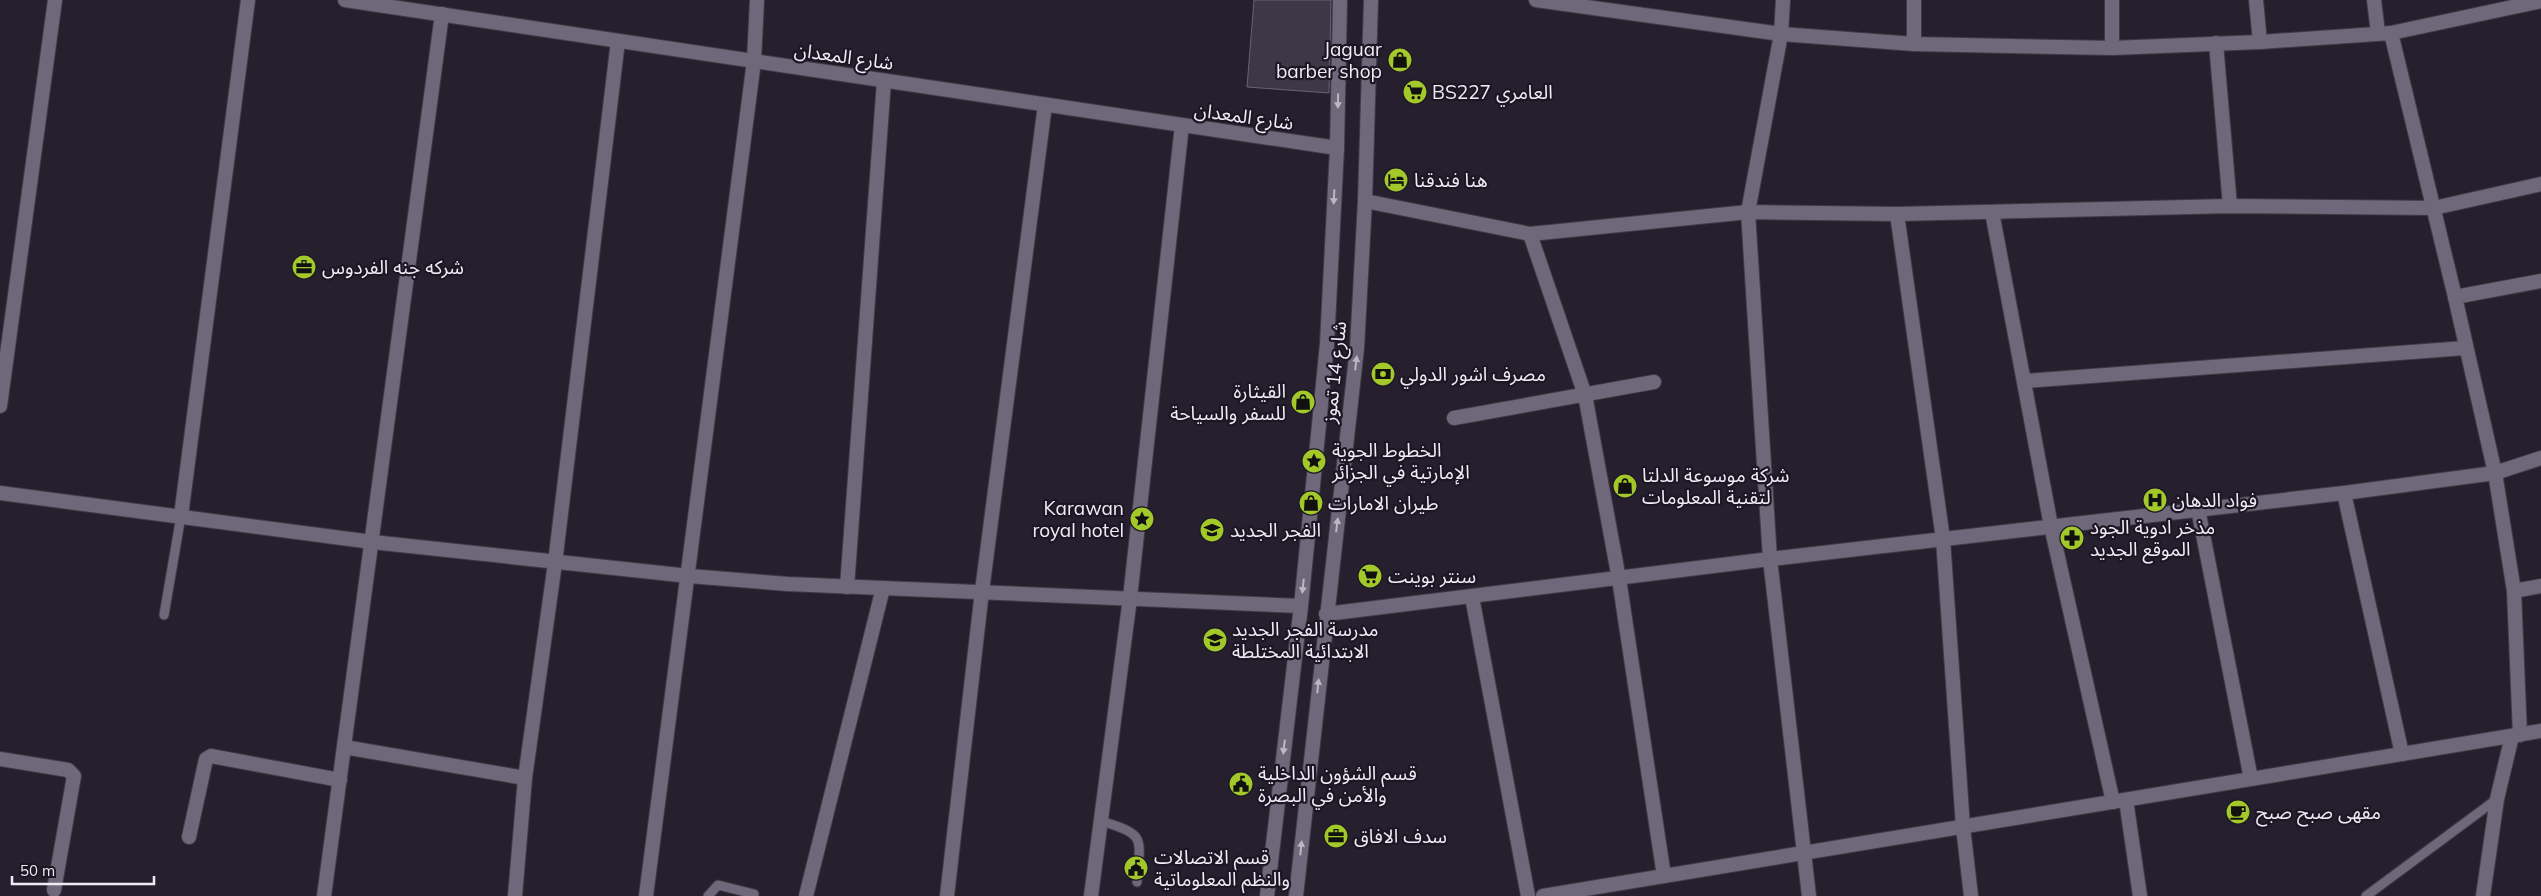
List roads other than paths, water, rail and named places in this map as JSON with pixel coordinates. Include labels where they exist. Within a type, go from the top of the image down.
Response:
[{"type":"street","points":[[0,406],[55,0]]},
{"type":"street","points":[[181,516],[248,0]]},
{"type":"street","name":"شارع المعدان","points":[[346,0],[1337,148]]},
{"type":"street","points":[[646,896],[689,576],[754,61],[757,0]]},
{"type":"street","name":"شارع 14 تموز","points":[[1267,896],[1327,344],[1337,148],[1340,0]]},
{"type":"street","name":"شارع 14 تموز","points":[[1296,896],[1357,348],[1365,201],[1371,0]]},
{"type":"street","points":[[1536,0],[1781,34],[1914,44],[2112,48],[2260,42],[2384,33],[2541,1]]},
{"type":"street","points":[[1783,0],[1781,34],[1748,212],[1770,559],[1809,896]]},
{"type":"street","points":[[1914,0],[1914,44]]},
{"type":"street","points":[[2112,0],[2112,48]]},
{"type":"street","points":[[2256,0],[2260,42]]},
{"type":"street","points":[[2374,0],[2434,208],[2495,473],[2514,590],[2516,735],[2497,799],[2483,896]]},
{"type":"street","points":[[324,896],[442,14]]},
{"type":"street","points":[[515,896],[525,778],[555,563],[618,41]]},
{"type":"street","points":[[2216,43],[2230,206]]},
{"type":"street","points":[[847,587],[884,81]]},
{"type":"street","points":[[947,896],[982,591],[1045,105]]},
{"type":"street","points":[[1091,896],[1130,598],[1182,125]]},
{"type":"street","points":[[1365,201],[1530,234],[1748,212],[1897,214],[2230,206],[2434,208],[2541,184]]},
{"type":"street","points":[[1992,212],[2051,526],[2120,801],[2140,896]]},
{"type":"street","points":[[1897,214],[1943,538],[1962,827],[1971,896]]},
{"type":"street","points":[[1530,234],[1585,395],[1619,579],[1664,876]]},
{"type":"street","points":[[2455,297],[2541,281]]},
{"type":"street","points":[[2025,381],[2466,348]]},
{"type":"street","points":[[1454,418],[1654,382]]},
{"type":"street","points":[[1326,614],[1943,538],[2495,473],[2541,458]]},
{"type":"street","points":[[2344,492],[2402,754]]},
{"type":"street","points":[[0,493],[372,542],[689,576],[847,587],[982,591],[1300,606]]},
{"type":"street","points":[[2198,509],[2250,779]]},
{"type":"street","points":[[2514,590],[2541,586]]},
{"type":"street","points":[[806,896],[883,588]]},
{"type":"street","points":[[1472,597],[1528,896]]},
{"type":"street","points":[[1543,896],[2541,731]]},
{"type":"street","points":[[344,747],[525,778]]},
{"type":"street","points":[[189,838],[206,759],[211,756],[340,780]]},
{"type":"street","points":[[0,760],[68,770],[74,776],[54,890]]},
{"type":"lane","points":[[164,615],[181,516]]},
{"type":"lane","points":[[2366,896],[2497,799]]},
{"type":"lane","points":[[1101,821],[1129,830],[1136,835],[1140,847],[1137,882]]},
{"type":"lane","points":[[708,896],[718,885],[754,894]]},
{"type":"place","name":"Jaguar barber shop","points":[[1400,60]]},
{"type":"place","name":"BS227 العامري","points":[[1415,92]]},
{"type":"place","name":"هنا فندقنا","points":[[1396,180]]},
{"type":"place","name":"شركه جنه الفردوس","points":[[304,267]]},
{"type":"place","name":"مصرف اشور الدولي","points":[[1383,374]]},
{"type":"place","name":"القيثارة للسفر والسياحة","points":[[1303,402]]},
{"type":"place","name":"الخطوط الجوية الإمارتية في الجزائر","points":[[1314,461]]},
{"type":"place","name":"شركة موسوعة الدلتا لتقنية المعلومات","points":[[1625,486]]},
{"type":"place","name":"فواد الدهان","points":[[2155,500]]},
{"type":"place","name":"طيران الامارات","points":[[1311,503]]},
{"type":"place","name":"Karawan royal hotel","points":[[1142,519]]},
{"type":"place","name":"الفجر الجديد","points":[[1212,530]]},
{"type":"place","name":"مذخر ادوية الجود الموقع الجديد","points":[[2072,538]]},
{"type":"place","name":"سنتر بوينت","points":[[1370,576]]},
{"type":"place","name":"مدرسة الفجر الجديد الابتدائية المختلطة","points":[[1215,640]]},
{"type":"place","name":"قسم الشؤون الداخلية والأمن في البصرة","points":[[1241,784]]},
{"type":"place","name":"مقهى صبح صبح","points":[[2238,812]]},
{"type":"place","name":"سدف الافاق","points":[[1336,836]]},
{"type":"place","name":"قسم الاتصالات والنظم المعلوماتية","points":[[1136,868]]}]
